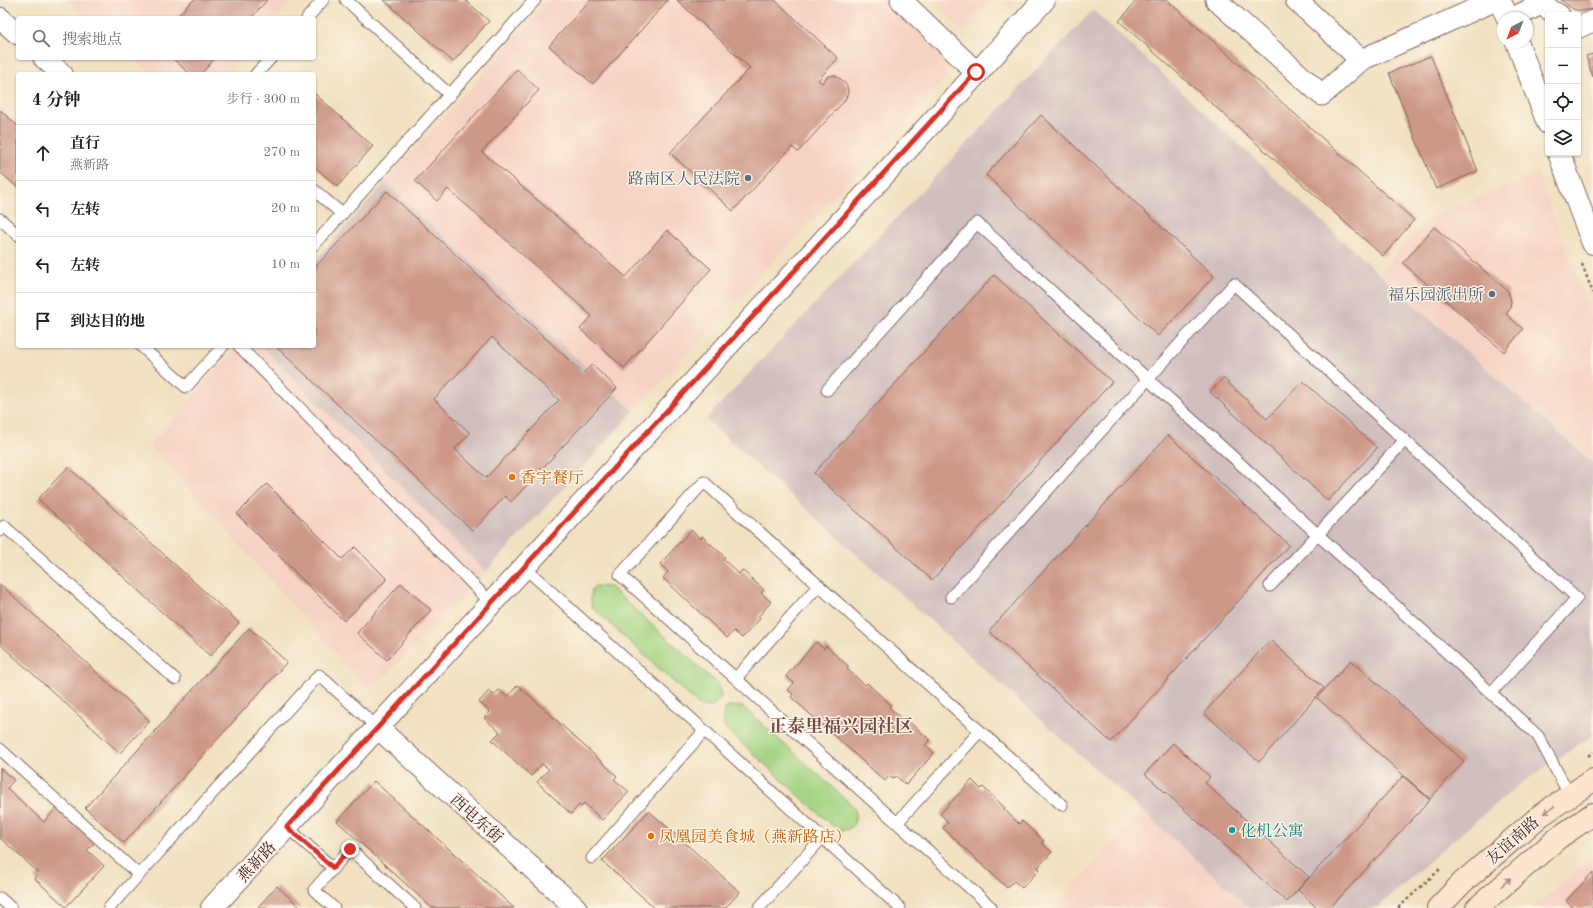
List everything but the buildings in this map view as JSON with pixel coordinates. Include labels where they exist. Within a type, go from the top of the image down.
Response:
[{"type":"main road","name":"友谊南路","points":[[1438,908],[1463,882],[1541,815],[1593,780]]},
{"type":"main road","name":"友谊南路","points":[[1477,908],[1558,838],[1593,814]]},
{"type":"street","points":[[902,0],[976,72]]},
{"type":"street","name":"燕新路","points":[[212,908],[976,72],[1044,0]]},
{"type":"street","points":[[1216,0],[1322,95],[1361,60],[1496,0]]},
{"type":"street","points":[[1296,0],[1361,60]]},
{"type":"street","points":[[1499,0],[1505,12]]},
{"type":"street","points":[[1524,12],[1540,2],[1555,12]]},
{"type":"street","points":[[0,18],[16,32]]},
{"type":"street","points":[[1581,27],[1593,21]]},
{"type":"street","points":[[1519,48],[1547,120]]},
{"type":"street","points":[[46,60],[60,72]]},
{"type":"street","points":[[1560,156],[1593,243]]},
{"type":"street","name":"西电东街","points":[[378,728],[576,908]]},
{"type":"lane","points":[[309,16],[323,0]]},
{"type":"lane","points":[[346,0],[450,95]]},
{"type":"lane","points":[[316,243],[535,0]]},
{"type":"lane","points":[[258,72],[269,60]]},
{"type":"lane","points":[[316,192],[342,214]]},
{"type":"lane","points":[[0,219],[16,233]]},
{"type":"lane","points":[[827,390],[977,223],[1538,736],[1570,796]]},
{"type":"lane","points":[[951,597],[1234,284],[1577,598],[1491,693]]},
{"type":"lane","points":[[143,348],[186,386],[221,348]]},
{"type":"lane","points":[[241,348],[491,603]]},
{"type":"lane","points":[[1270,586],[1405,440]]},
{"type":"lane","points":[[990,908],[991,907],[620,575],[704,482],[1062,805]]},
{"type":"lane","points":[[0,531],[4,526],[175,679]]},
{"type":"lane","points":[[524,567],[900,908]]},
{"type":"lane","points":[[736,678],[819,585]]},
{"type":"lane","points":[[109,908],[319,675],[378,728]]},
{"type":"lane","points":[[592,858],[704,731]]},
{"type":"lane","points":[[897,823],[980,731]]},
{"type":"lane","points":[[0,749],[139,875]]},
{"type":"lane","points":[[287,827],[333,868]]},
{"type":"lane","points":[[759,908],[822,838]]},
{"type":"lane","points":[[334,908],[314,890],[350,849],[415,908]]},
{"type":"lane","points":[[0,898],[11,908]]},
{"type":"shaded area","points":[[68,0],[293,0],[279,16],[86,16]]},
{"type":"shaded area","points":[[549,0],[886,0],[943,56],[947,76],[634,411],[385,183]]},
{"type":"shaded area","points":[[931,0],[992,0],[962,31]]},
{"type":"shaded area","points":[[1093,10],[1378,273],[1593,463],[1593,735],[1520,784],[1445,847],[1377,908],[1250,908],[706,419]]},
{"type":"shaded area","points":[[135,60],[240,60],[229,72],[149,72]]},
{"type":"shaded area","name":"福乐园派出所","points":[[1538,174],[1593,321],[1593,463],[1378,273],[1431,216]]},
{"type":"shaded area","points":[[385,183],[634,411],[486,572],[263,348],[316,348],[316,260]]},
{"type":"shaded area","points":[[236,348],[263,348],[486,572],[370,692],[150,445]]},
{"type":"shaded area","points":[[1141,811],[1250,908],[1054,908]]},
{"type":"shaded area","points":[[1593,858],[1593,908],[1532,908]]},
{"type":"green space","points":[[595,586],[610,587],[719,685],[721,698],[712,707],[700,706],[592,607],[591,593]]},
{"type":"green space","points":[[728,706],[743,707],[853,806],[856,816],[851,827],[844,830],[834,827],[724,727],[723,718]]},
{"type":"place","name":"路南区人民法院","points":[[748,178]]},
{"type":"place","name":"福乐园派出所","points":[[1492,294]]},
{"type":"place","name":"香宇餐厅","points":[[512,477]]},
{"type":"place","name":"化机公寓","points":[[1232,830]]},
{"type":"place","name":"凤凰园美食城（燕新路店）","points":[[651,836]]},
{"type":"district","name":"正泰里福兴园社区","points":[[841,726]]},
{"type":"route","points":[[350,849],[333,868],[287,827],[976,72]]}]
